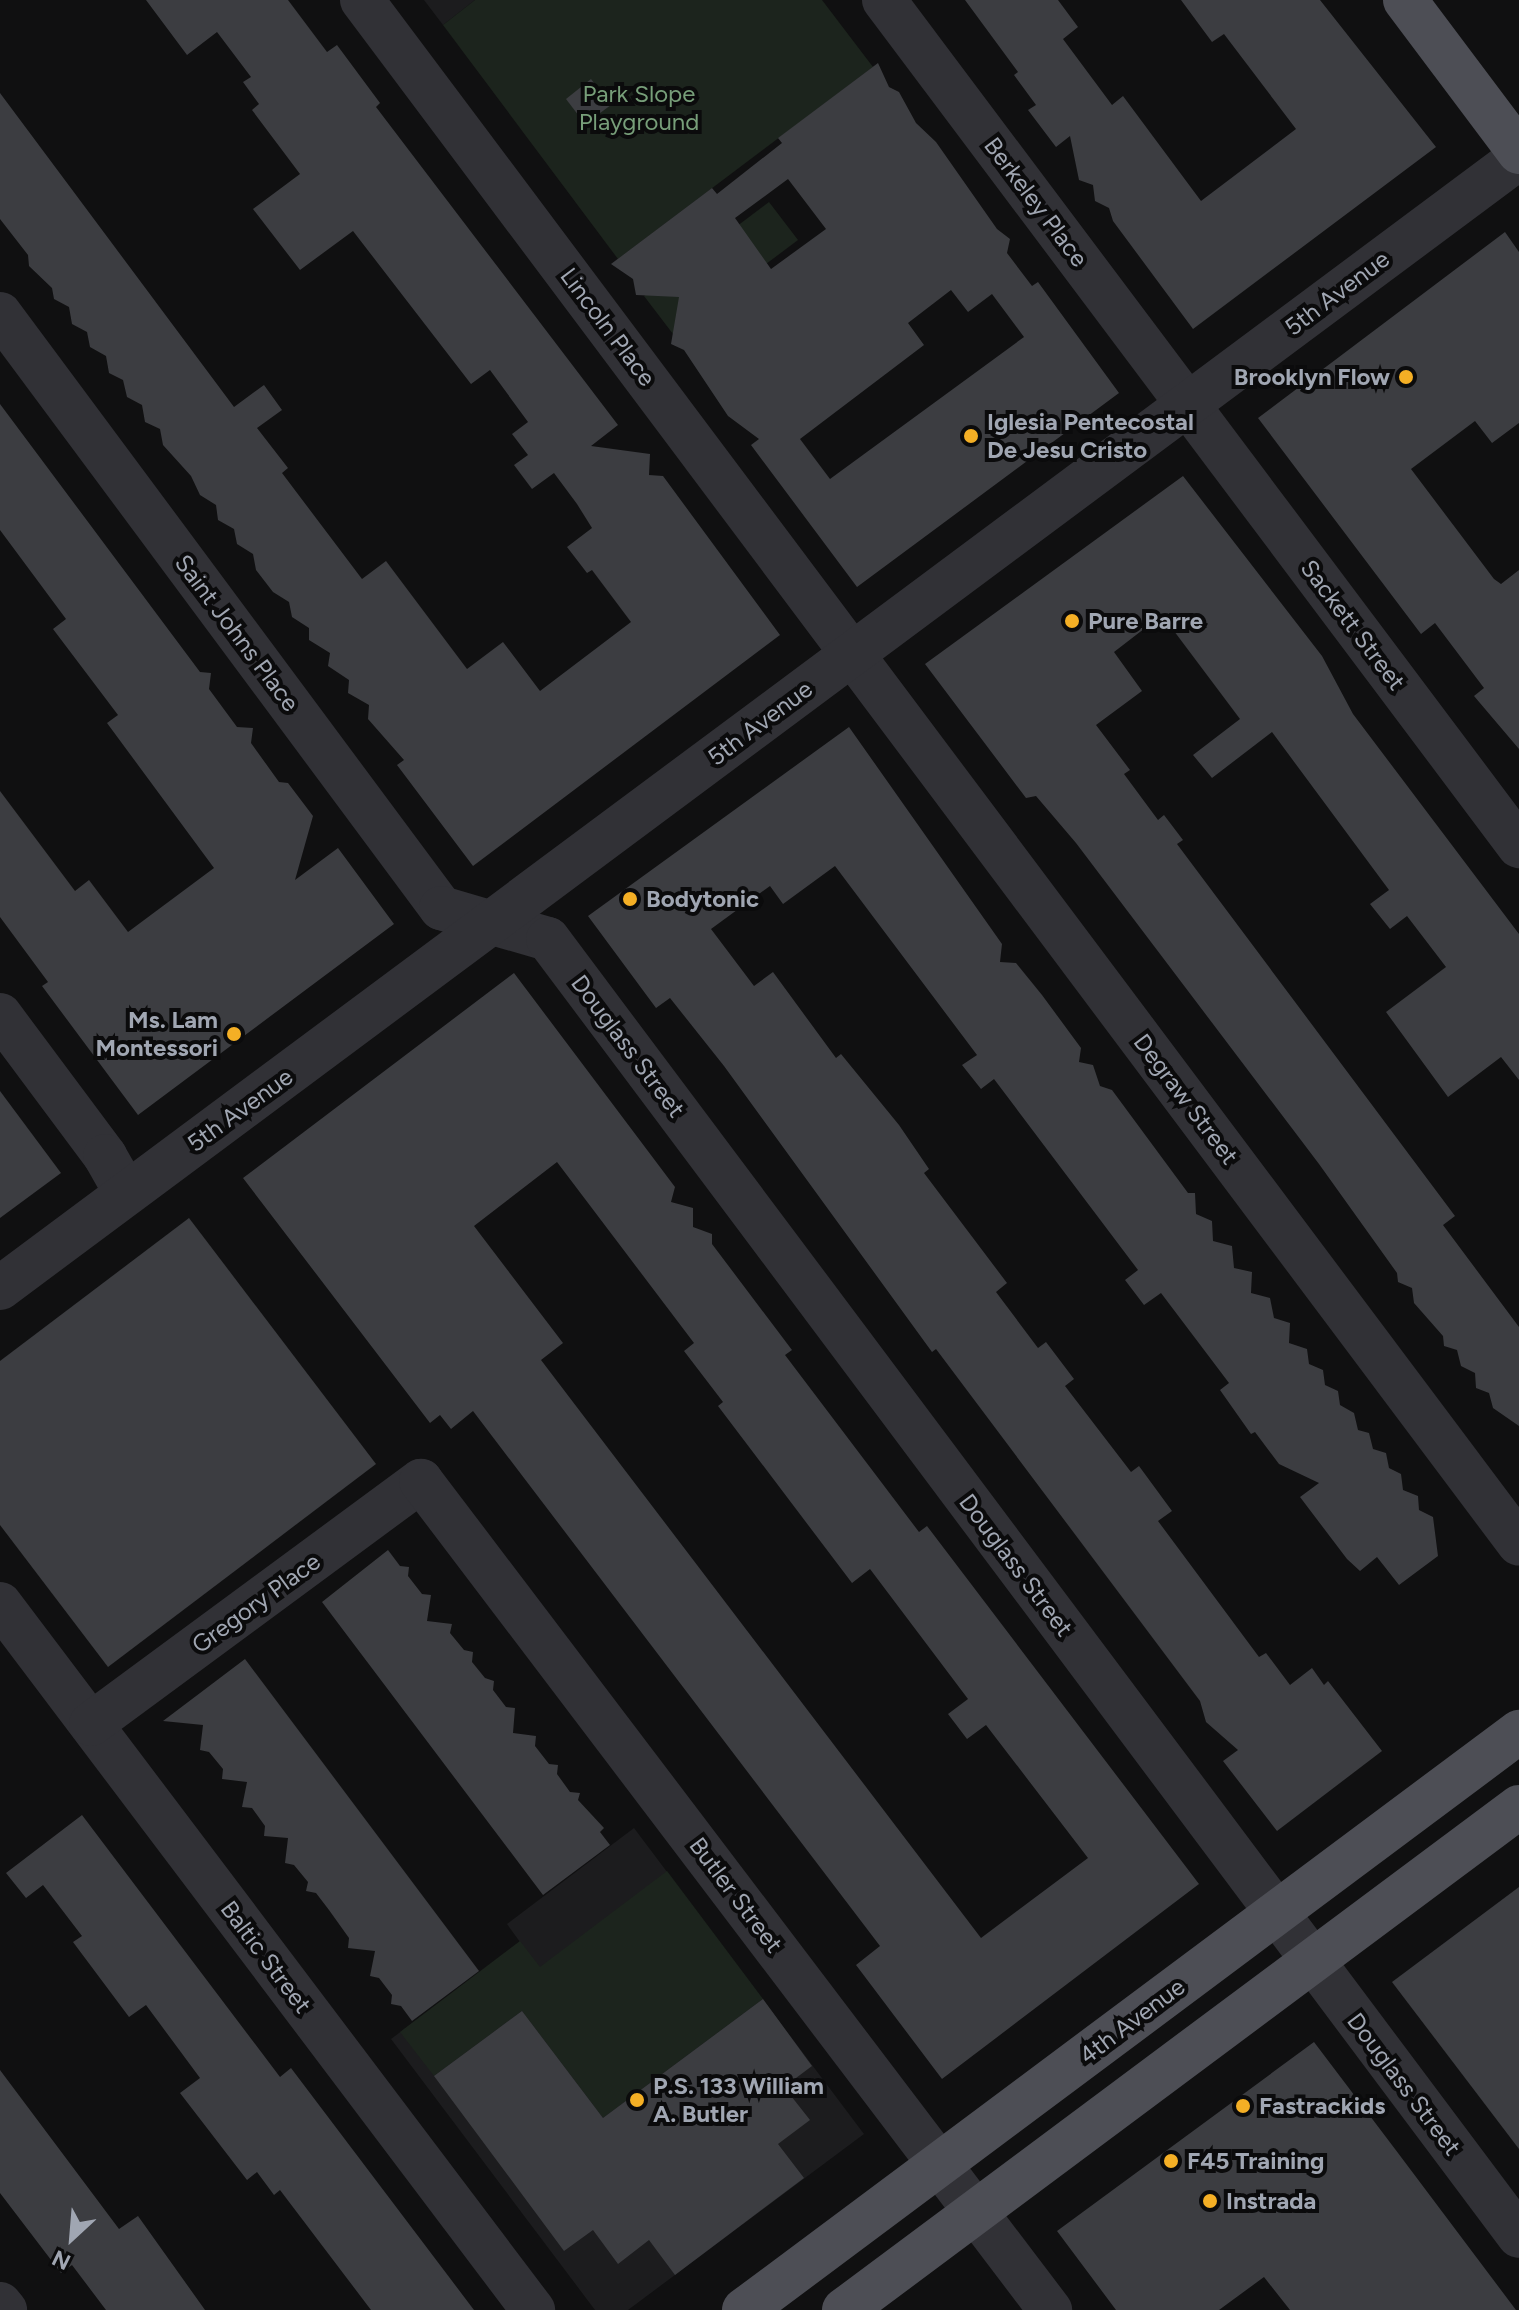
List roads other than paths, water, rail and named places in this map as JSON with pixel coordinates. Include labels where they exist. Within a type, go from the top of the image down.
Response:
[{"type":"main road","points":[[1405,0],[1519,155]]},
{"type":"main road","name":"4th Avenue","points":[[744,2310],[1519,1732]]},
{"type":"main road","points":[[844,2310],[1519,1807]]},
{"type":"street","name":"Lincoln Place","points":[[362,0],[853,654]]},
{"type":"street","name":"Berkeley Place","points":[[884,0],[1187,405]]},
{"type":"street","name":"5th Avenue","points":[[0,1288],[1519,155]]},
{"type":"street","name":"Saint Johns Place","points":[[0,314],[441,908],[493,922]]},
{"type":"street","name":"Sackett Street","points":[[1187,405],[1519,846]]},
{"type":"street","name":"Degraw Street","points":[[853,654],[1519,1544]]},
{"type":"street","name":"Douglass Street","points":[[493,922],[548,939],[1519,2236]]},
{"type":"street","points":[[0,1015],[105,1156],[126,1193]]},
{"type":"street","name":"Gregory Place","points":[[91,1724],[421,1481]]},
{"type":"street","name":"Butler Street","points":[[421,1481],[1050,2310]]},
{"type":"street","name":"Baltic Street","points":[[0,1604],[533,2310]]},
{"type":"street","points":[[0,2304],[5,2310]]},
{"type":"place","name":"Brooklyn Flow","points":[[1406,377]]},
{"type":"place","name":"Iglesia Pentecostal De Jesu Cristo","points":[[971,436]]},
{"type":"place","name":"Pure Barre","points":[[1072,621]]},
{"type":"place","name":"Bodytonic","points":[[630,899]]},
{"type":"place","name":"Ms. Lam Montessori","points":[[234,1034]]},
{"type":"place","name":"P.S. 133 William A. Butler","points":[[637,2100]]},
{"type":"place","name":"Fastrackids","points":[[1243,2106]]},
{"type":"place","name":"F45 Training","points":[[1171,2161]]},
{"type":"place","name":"Instrada","points":[[1210,2201]]},
{"type":"park label","name":"Park Slope Playground","points":[[639,108]]}]
